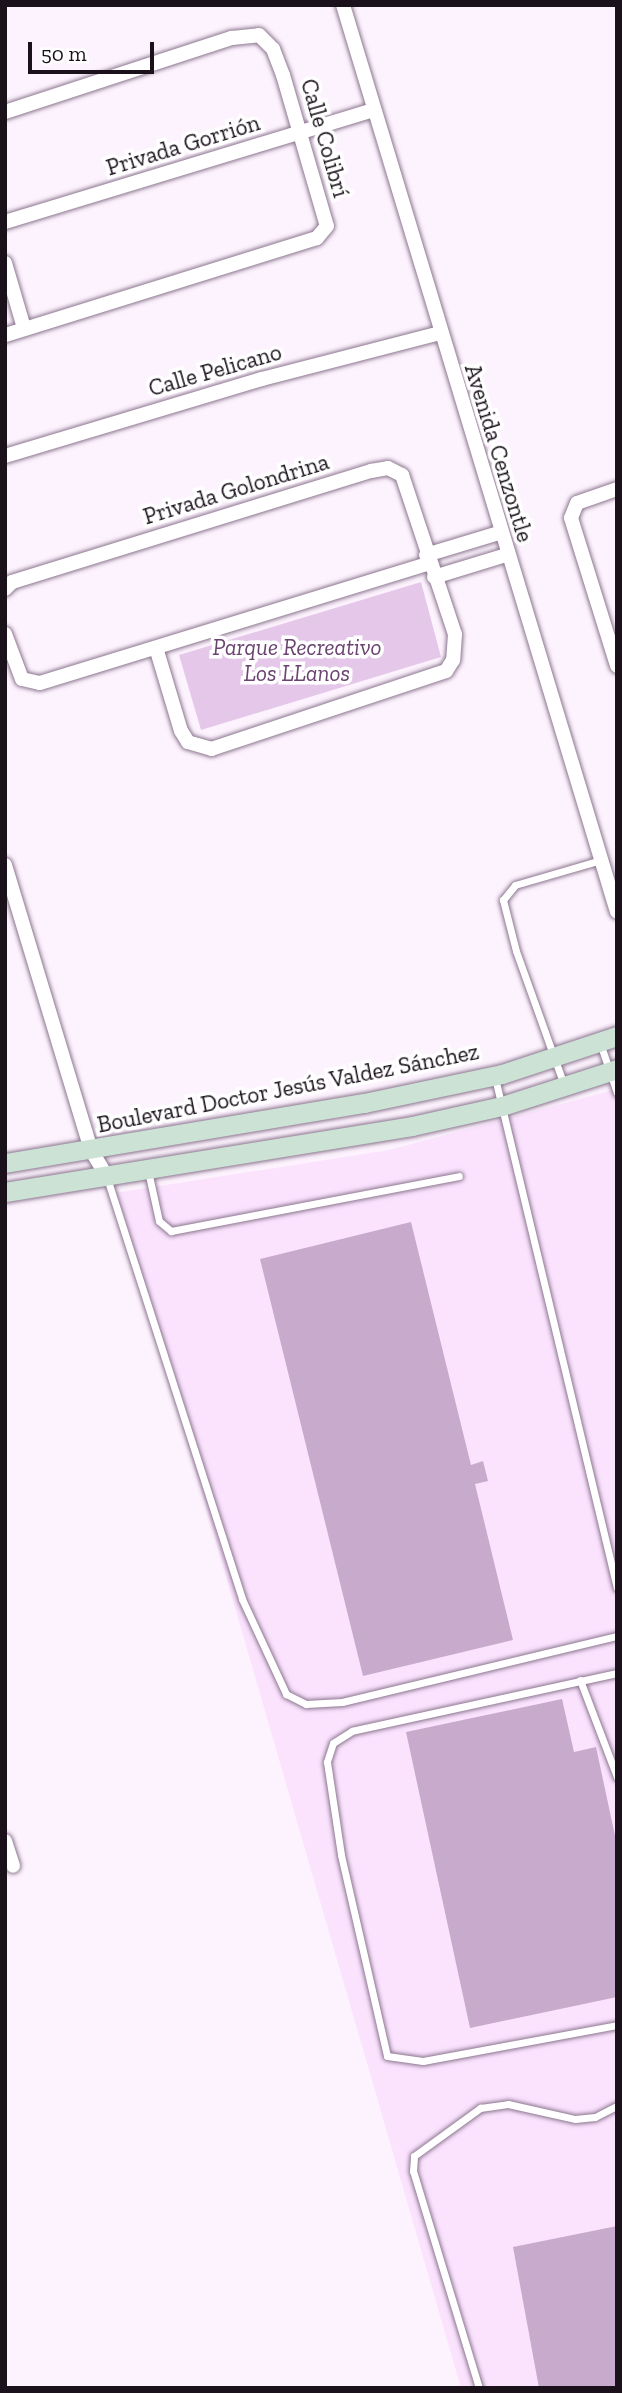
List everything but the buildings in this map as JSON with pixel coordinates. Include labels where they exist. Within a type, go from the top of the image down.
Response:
[{"type":"main road","name":"Boulevard Doctor Jesús Valdez Sánchez","points":[[5,1163],[284,1119],[494,1075],[608,1039]]},
{"type":"main road","points":[[5,1192],[338,1140],[502,1106],[613,1070]]},
{"type":"street","name":"Avenida Cenzontle","points":[[343,5],[499,533],[617,912]]},
{"type":"street","name":"Calle Colibrí","points":[[5,112],[253,34],[264,37],[273,49],[326,221],[322,236],[5,335]]},
{"type":"street","name":"Privada Gorrión","points":[[5,222],[374,110]]},
{"type":"street","points":[[5,263],[24,328]]},
{"type":"street","name":"Calle Pelicano","points":[[5,456],[262,379],[440,333]]},
{"type":"street","name":"Privada Golondrina","points":[[5,589],[12,582],[382,468],[402,475],[455,634],[453,660],[446,670],[225,747],[188,742],[157,651]]},
{"type":"street","points":[[617,489],[575,507],[571,523],[617,666]]},
{"type":"street","points":[[5,634],[20,675],[36,684],[157,651],[430,565],[499,533]]},
{"type":"street","points":[[430,565],[506,555]]},
{"type":"street","points":[[5,865],[91,1150],[107,1177]]},
{"type":"street","points":[[5,1840],[13,1866]]},
{"type":"lane","points":[[564,1086],[516,951],[503,900],[514,885],[601,860]]},
{"type":"lane","points":[[608,1039],[617,1093]]},
{"type":"lane","points":[[494,1075],[617,1588]]},
{"type":"lane","points":[[148,1171],[159,1221],[171,1231],[459,1176]]},
{"type":"lane","points":[[107,1177],[242,1599],[286,1694],[306,1703],[342,1702],[617,1636]]},
{"type":"lane","points":[[617,1673],[352,1731],[333,1743],[327,1762],[341,1855],[387,2056],[423,2061],[617,2025]]},
{"type":"lane","points":[[580,1680],[617,1777]]},
{"type":"lane","points":[[480,2388],[413,2171],[414,2156],[480,2109],[508,2104],[575,2119],[595,2117],[617,2106]]},
{"type":"shaded area","points":[[617,1089],[617,2388],[461,2388],[115,1193],[389,1150]]},
{"type":"green space","name":"Parque Recreativo Los LLanos","points":[[421,582],[441,657],[201,730],[179,655]]}]
